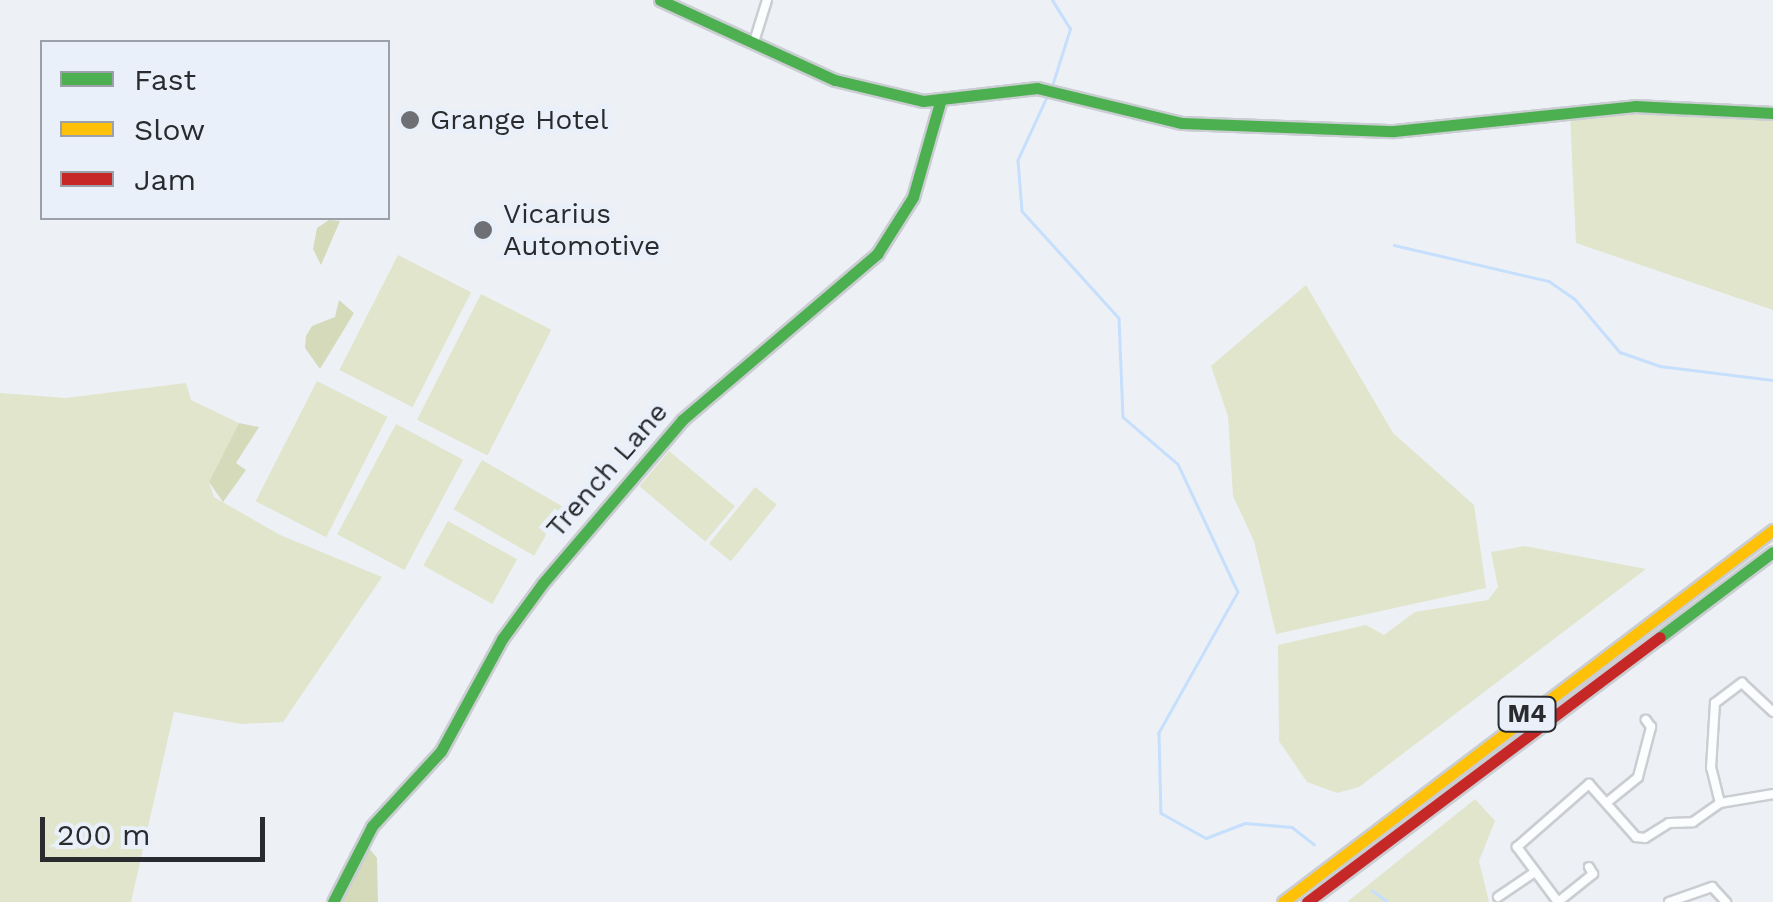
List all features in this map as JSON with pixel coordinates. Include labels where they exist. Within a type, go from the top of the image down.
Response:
[{"type":"main road","points":[[660,0],[867,91],[941,100],[1038,88],[1182,123],[1394,131],[1634,106],[1773,113]]},
{"type":"main road","name":"Trench Lane","points":[[332,902],[372,826],[441,751],[502,639],[543,582],[682,420],[876,254],[913,197],[941,100]]},
{"type":"main road","name":"M4","points":[[1283,902],[1773,530]]},
{"type":"main road","name":"M4","points":[[1306,902],[1773,552]]},
{"type":"street","points":[[754,42],[767,0]]},
{"type":"street","points":[[1720,803],[1711,768],[1715,703],[1742,683],[1773,712]]},
{"type":"street","points":[[1610,800],[1638,777],[1651,727],[1646,720]]},
{"type":"street","points":[[1589,867],[1593,874],[1558,902],[1532,874],[1517,847],[1589,784],[1610,800],[1636,838],[1644,838],[1669,824],[1693,822],[1720,803],[1773,794]]},
{"type":"street","points":[[1498,897],[1532,874]]},
{"type":"street","points":[[1669,902],[1712,886],[1726,902]]},
{"type":"green space","points":[[1635,106],[1773,113],[1773,310],[1576,243],[1570,114]]},
{"type":"green space","points":[[329,220],[340,221],[321,265],[313,249],[317,228]]},
{"type":"green space","points":[[398,255],[471,292],[412,407],[339,370]]},
{"type":"green space","points":[[1306,285],[1393,433],[1474,505],[1486,588],[1276,634],[1254,541],[1233,496],[1228,416],[1211,366]]},
{"type":"green space","points":[[481,294],[551,330],[487,455],[417,420]]},
{"type":"green space","points":[[339,300],[354,313],[320,369],[305,348],[306,336],[312,326],[335,317]]},
{"type":"green space","points":[[317,381],[387,417],[326,537],[256,501]]},
{"type":"green space","points":[[186,383],[191,400],[239,423],[209,482],[214,497],[280,535],[382,577],[283,722],[241,724],[174,712],[131,902],[0,902],[0,393],[66,398]]},
{"type":"green space","points":[[239,423],[259,427],[236,463],[246,470],[223,502],[209,482]]},
{"type":"green space","points":[[396,424],[463,460],[404,570],[337,534]]},
{"type":"green space","points":[[669,451],[735,506],[705,542],[639,486]]},
{"type":"green space","points":[[482,460],[563,506],[534,556],[454,509]]},
{"type":"green space","points":[[755,487],[777,505],[731,561],[709,544]]},
{"type":"green space","points":[[448,521],[517,559],[492,604],[423,566]]},
{"type":"green space","points":[[1525,546],[1646,569],[1359,787],[1337,793],[1307,782],[1279,741],[1278,645],[1366,625],[1384,635],[1415,612],[1488,600],[1498,587],[1491,552]]},
{"type":"green space","points":[[1475,799],[1495,821],[1479,861],[1489,902],[1347,902]]},
{"type":"green space","points":[[368,847],[377,858],[378,902],[340,902]]},
{"type":"waterway","points":[[1052,0],[1070,29],[1052,86]]},
{"type":"waterway","points":[[1049,93],[1018,160],[1022,211],[1119,318],[1123,417],[1178,464],[1238,592],[1159,733],[1161,813],[1206,838],[1245,823],[1292,827],[1314,844]]},
{"type":"waterway","points":[[1394,245],[1549,281],[1575,299],[1620,352],[1660,366],[1773,380]]},
{"type":"waterway","points":[[1372,890],[1388,902]]},
{"type":"traffic: fast","points":[[660,0],[835,80],[923,101],[1037,88],[1182,123],[1394,131],[1635,106],[1773,113]]},
{"type":"traffic: fast","points":[[333,902],[372,826],[441,751],[502,639],[543,583],[682,420],[877,254],[913,197],[941,99]]},
{"type":"traffic: fast","points":[[1660,637],[1773,552]]},
{"type":"traffic: slow","points":[[1283,902],[1773,530]]},
{"type":"traffic: jam","points":[[1307,902],[1660,637]]},
{"type":"place","name":"Grange Hotel","points":[[410,120]]},
{"type":"place","name":"Vicarius Automotive","points":[[483,230]]}]
